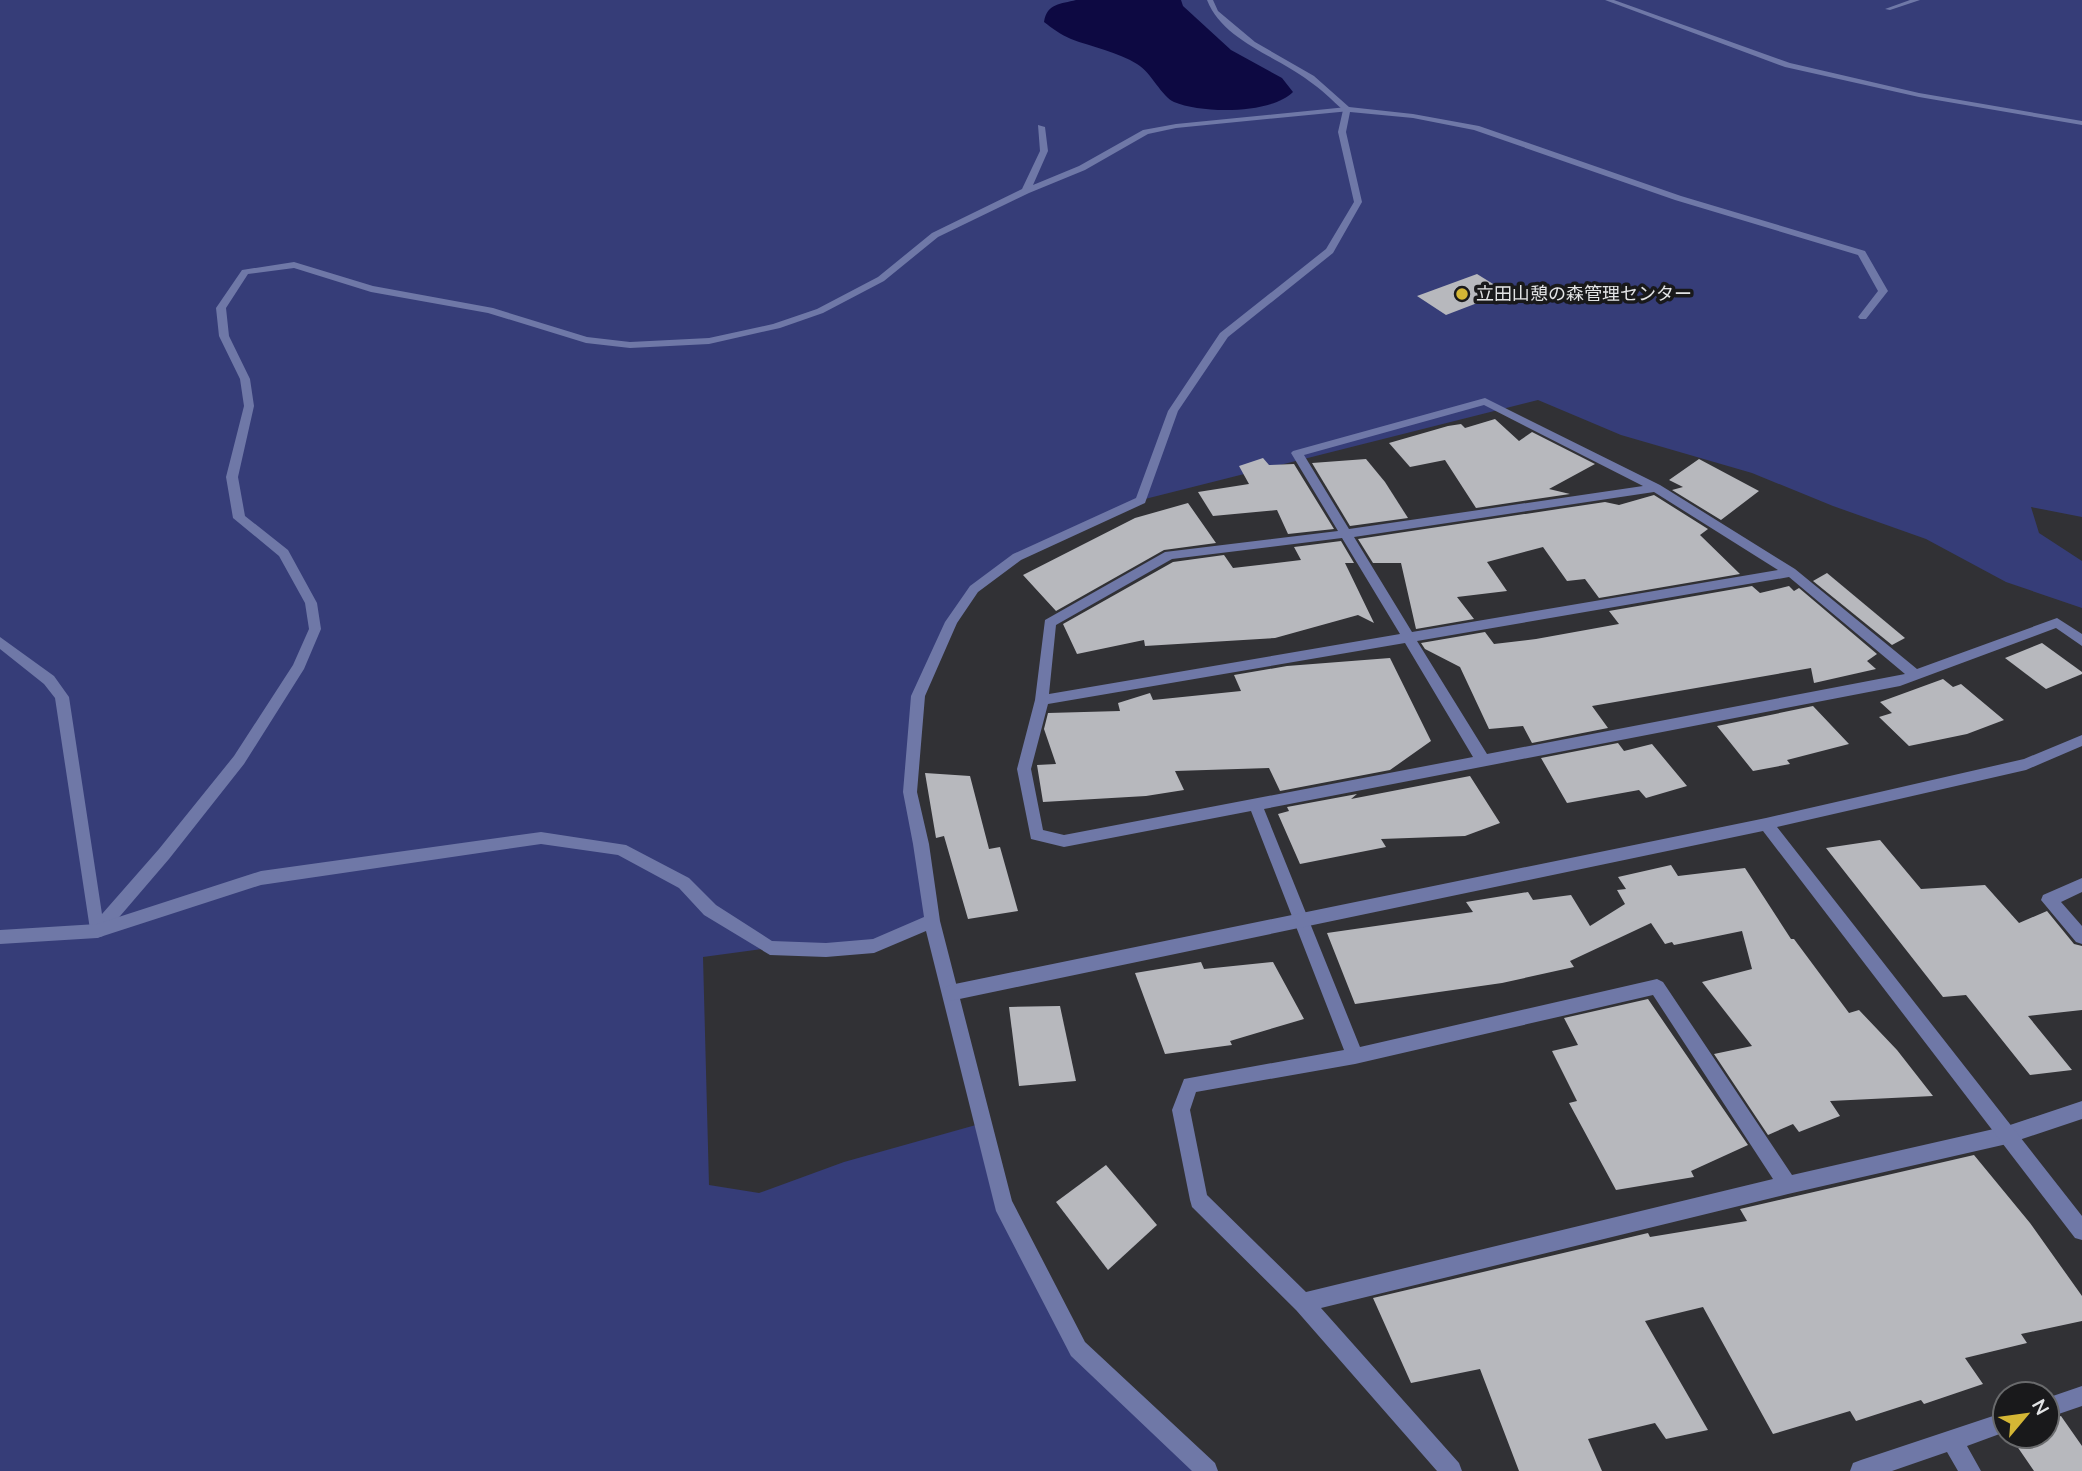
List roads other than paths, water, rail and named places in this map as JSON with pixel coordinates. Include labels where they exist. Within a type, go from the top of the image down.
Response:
[{"type":"street","points":[[1210,0],[1215,12],[1243,37],[1311,78],[1347,109]]},
{"type":"street","points":[[1608,0],[1788,65],[1919,95],[2082,123]]},
{"type":"street","points":[[1888,9],[1917,0]]},
{"type":"street","points":[[1207,1471],[1077,1349],[1003,1204],[932,921],[921,844],[910,792],[914,727],[918,696],[951,622],[975,589],[1017,557],[1141,500],[1173,411],[1224,335],[1330,251],[1358,202],[1342,132],[1347,109]]},
{"type":"street","points":[[97,931],[164,855],[239,760],[299,666],[315,629],[311,603],[284,553],[239,518],[232,477],[249,406],[245,379],[224,336],[221,308],[245,272],[294,265],[371,289],[490,310],[586,340],[630,345],[709,341],[776,326],[820,312],[881,279],[935,235],[1026,191],[1082,168],[1146,132],[1176,126],[1347,109],[1413,116],[1476,128],[1678,198],[1862,253],[1882,291],[1863,317]]},
{"type":"street","points":[[1026,191],[1044,151],[1041,127]]},
{"type":"street","points":[[1482,759],[1297,453],[1485,401],[1656,488],[1791,572],[1914,674]]},
{"type":"street","points":[[1656,488],[1345,534],[1169,555],[1050,623],[1042,700],[1024,769],[1036,835],[1064,841],[1900,681],[2057,623],[2082,641]]},
{"type":"street","points":[[1042,700],[1791,572]]},
{"type":"street","points":[[0,642],[49,680],[62,696],[97,931]]},
{"type":"street","points":[[950,993],[1766,824],[2026,764],[2082,740]]},
{"type":"street","points":[[1256,806],[1355,1056]]},
{"type":"street","points":[[1766,824],[2082,1231]]},
{"type":"street","points":[[0,937],[97,931],[261,878],[541,838],[621,849],[684,883],[710,910],[771,948],[826,950],[874,946],[932,921]]},
{"type":"street","points":[[2082,885],[2049,900],[2082,937]]},
{"type":"street","points":[[1451,1471],[1303,1303],[1199,1200],[1181,1110],[1190,1085],[1355,1056],[1657,987],[1788,1185]]},
{"type":"street","points":[[1303,1303],[1788,1185],[2007,1135],[2082,1110]]},
{"type":"street","points":[[2061,1403],[2082,1396]]},
{"type":"street","points":[[1861,1471],[1991,1427]]},
{"type":"street","points":[[1951,1440],[1970,1471]]},
{"type":"place","name":"立田山憩の森管理センター","points":[[1462,294]]}]
